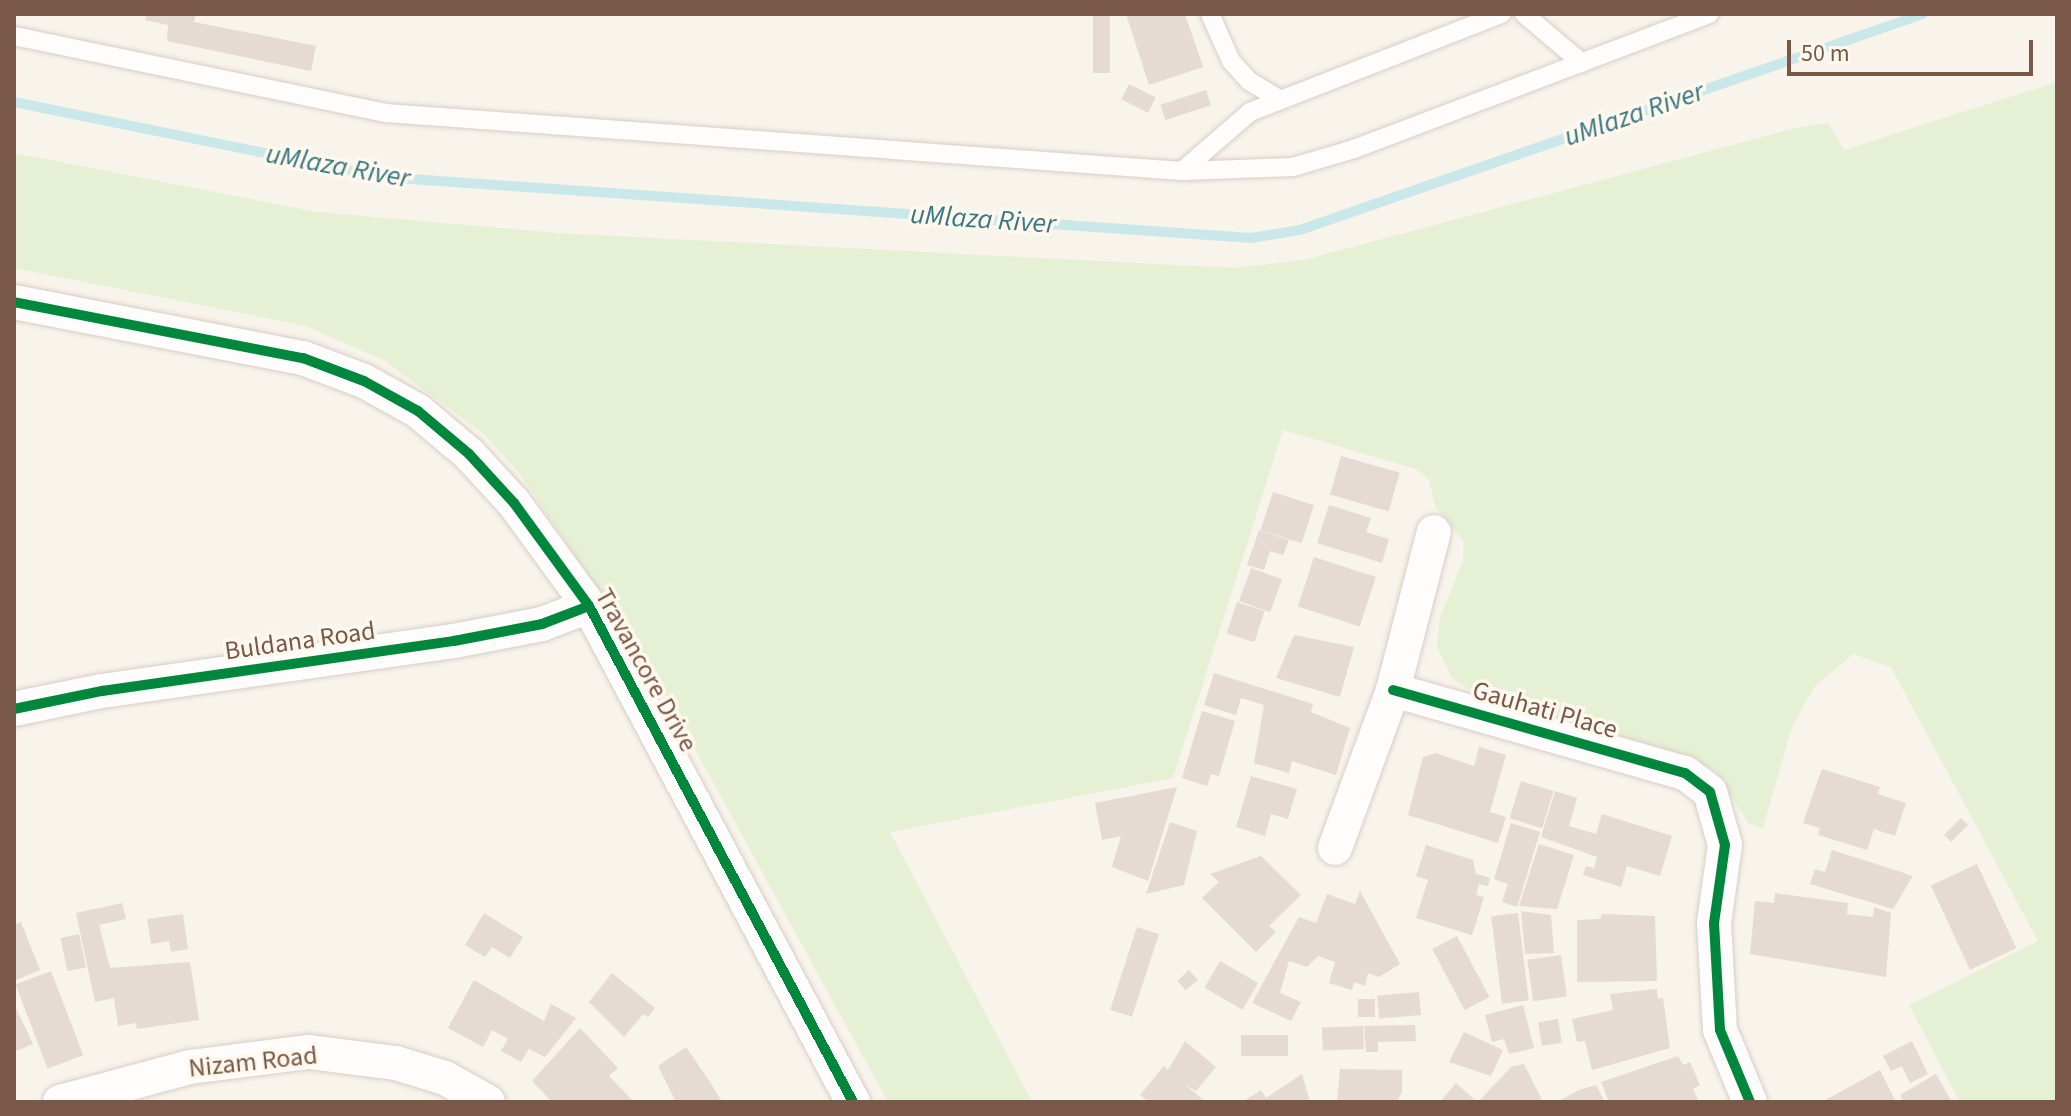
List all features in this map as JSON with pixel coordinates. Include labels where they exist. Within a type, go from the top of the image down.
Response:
[{"type":"street","name":"Travancore Drive","points":[[14,302],[236,342],[364,381],[418,411],[469,454],[514,503],[589,606],[853,1102]]},
{"type":"street","points":[[1335,848],[1393,690],[1434,532]]},
{"type":"street","name":"Buldana Road","points":[[14,709],[102,691],[454,641],[542,624],[589,606]]},
{"type":"street","name":"Gauhati Place","points":[[1393,690],[1685,773],[1710,792],[1721,815],[1725,845],[1714,923],[1713,977],[1720,1030],[1750,1102]]},
{"type":"street","name":"Buldana Road","points":[[14,691],[102,691]]},
{"type":"street","name":"Nizam Road","points":[[60,1102],[190,1067],[309,1052],[396,1063],[445,1078],[488,1102]]},
{"type":"lane","points":[[1210,14],[1231,61],[1249,81],[1279,99]]},
{"type":"lane","points":[[1182,171],[1250,112],[1502,14]]},
{"type":"lane","points":[[1524,14],[1582,63]]},
{"type":"lane","points":[[14,36],[386,113],[1182,171],[1293,167],[1354,149],[1709,14]]},
{"type":"green space","points":[[2057,82],[2057,1102],[1960,1102],[1909,1005],[2038,941],[1891,667],[1853,654],[1814,687],[1792,727],[1763,828],[1749,824],[1715,771],[1692,757],[1472,691],[1452,678],[1437,647],[1440,617],[1463,561],[1464,542],[1435,506],[1429,480],[1416,469],[1283,430],[1173,778],[890,832],[1032,1102],[888,1102],[650,667],[519,473],[484,434],[385,361],[306,326],[14,268],[14,153],[317,212],[558,233],[1235,268],[1304,260],[1796,128],[1828,123],[1844,150]]},
{"type":"building","points":[[146,14],[196,14],[194,22],[316,46],[311,71],[167,41],[168,25],[145,20]]},
{"type":"building","points":[[1093,14],[1110,14],[1110,73],[1093,73]]},
{"type":"building","points":[[1126,14],[1185,14],[1203,67],[1149,85]]},
{"type":"building","points":[[1129,84],[1156,98],[1148,113],[1121,99]]},
{"type":"building","points":[[1206,90],[1211,105],[1165,120],[1160,105]]},
{"type":"building","points":[[1341,456],[1400,473],[1389,511],[1330,494]]},
{"type":"building","points":[[1273,492],[1314,505],[1302,543],[1261,530]]},
{"type":"building","points":[[1329,505],[1371,518],[1366,532],[1389,539],[1382,563],[1317,543]]},
{"type":"building","points":[[1259,530],[1289,540],[1283,555],[1270,551],[1264,570],[1247,565]]},
{"type":"building","points":[[1314,557],[1376,577],[1360,627],[1298,606]]},
{"type":"building","points":[[1251,568],[1282,579],[1270,612],[1239,601]]},
{"type":"building","points":[[1237,602],[1265,611],[1254,642],[1227,633]]},
{"type":"building","points":[[1294,635],[1354,647],[1340,697],[1276,678]]},
{"type":"building","points":[[1214,673],[1313,704],[1311,712],[1350,728],[1336,775],[1292,761],[1289,773],[1254,763],[1264,705],[1241,698],[1236,715],[1204,705]]},
{"type":"building","points":[[1202,711],[1235,721],[1219,776],[1211,774],[1207,786],[1182,778]]},
{"type":"building","points":[[1479,747],[1506,755],[1490,812],[1506,817],[1498,843],[1408,815],[1423,757],[1436,753],[1474,766]]},
{"type":"building","points":[[1822,769],[1880,787],[1878,794],[1906,803],[1895,836],[1874,829],[1867,850],[1818,835],[1820,828],[1803,823]]},
{"type":"building","points":[[1251,776],[1297,789],[1288,819],[1271,814],[1265,836],[1236,827]]},
{"type":"building","points":[[1521,781],[1554,791],[1542,828],[1510,818]]},
{"type":"building","points":[[1177,787],[1148,881],[1112,867],[1121,836],[1102,840],[1095,803]]},
{"type":"building","points":[[1555,791],[1577,798],[1569,826],[1596,834],[1602,814],[1672,836],[1660,876],[1627,866],[1621,887],[1583,875],[1586,866],[1594,868],[1597,857],[1541,837]]},
{"type":"building","points":[[1961,818],[1968,825],[1951,842],[1944,835]]},
{"type":"building","points":[[1170,822],[1197,831],[1184,885],[1146,894]]},
{"type":"building","points":[[1511,823],[1540,832],[1517,907],[1502,902],[1508,884],[1494,879]]},
{"type":"building","points":[[1539,844],[1574,855],[1557,909],[1519,906]]},
{"type":"building","points":[[1426,845],[1473,860],[1476,874],[1490,878],[1488,886],[1479,884],[1476,895],[1484,897],[1472,935],[1416,918],[1428,880],[1416,876]]},
{"type":"building","points":[[1832,850],[1913,876],[1893,909],[1810,884],[1815,869],[1825,872]]},
{"type":"building","points":[[1261,856],[1301,895],[1269,926],[1276,932],[1256,952],[1202,898],[1219,882],[1210,874]]},
{"type":"building","points":[[1977,864],[2016,948],[1970,970],[1931,886]]},
{"type":"building","points":[[1360,891],[1400,964],[1379,977],[1368,973],[1365,986],[1354,982],[1352,990],[1329,983],[1335,962],[1318,956],[1307,967],[1289,961],[1280,993],[1301,1002],[1291,1021],[1252,1003],[1299,917],[1316,923],[1327,894],[1355,904]]},
{"type":"building","points":[[1775,893],[1848,903],[1847,914],[1873,917],[1874,907],[1891,913],[1886,977],[1750,954],[1755,901],[1774,903]]},
{"type":"building","points":[[122,903],[126,919],[99,925],[110,968],[190,962],[199,1020],[137,1029],[136,1023],[118,1026],[114,998],[95,1002],[76,913]]},
{"type":"building","points":[[1521,911],[1551,915],[1554,953],[1525,954]]},
{"type":"building","points":[[484,913],[523,937],[510,958],[492,947],[485,957],[465,945]]},
{"type":"building","points":[[1518,913],[1529,1000],[1502,1004],[1491,916]]},
{"type":"building","points":[[183,914],[188,949],[171,952],[169,941],[151,944],[147,919]]},
{"type":"building","points":[[1602,914],[1655,916],[1657,981],[1577,982],[1577,920],[1600,919]]},
{"type":"building","points":[[21,922],[40,970],[14,981],[14,925]]},
{"type":"building","points":[[1137,927],[1159,934],[1132,1017],[1110,1010]]},
{"type":"building","points":[[79,934],[86,967],[67,971],[60,938]]},
{"type":"building","points":[[1457,936],[1489,997],[1465,1010],[1432,949]]},
{"type":"building","points":[[1561,955],[1567,997],[1533,1001],[1527,960]]},
{"type":"building","points":[[1220,961],[1258,983],[1243,1010],[1204,988]]},
{"type":"building","points":[[1189,970],[1198,980],[1186,990],[1177,981]]},
{"type":"building","points":[[51,971],[83,1055],[48,1069],[16,985]]},
{"type":"building","points":[[612,973],[655,1008],[648,1017],[643,1014],[624,1037],[589,1002]]},
{"type":"building","points":[[474,980],[544,1021],[551,1004],[576,1018],[545,1057],[529,1049],[521,1062],[501,1051],[508,1039],[492,1030],[483,1047],[448,1028]]},
{"type":"building","points":[[1657,989],[1658,999],[1663,998],[1670,1048],[1592,1070],[1585,1041],[1577,1042],[1572,1019],[1613,1010],[1610,994]]},
{"type":"building","points":[[1419,992],[1421,1015],[1379,1019],[1377,996]]},
{"type":"building","points":[[1358,999],[1375,999],[1375,1017],[1358,1017]]},
{"type":"building","points":[[14,1004],[33,1044],[14,1052]]},
{"type":"building","points":[[1523,1005],[1534,1048],[1509,1054],[1504,1039],[1492,1042],[1485,1015]]},
{"type":"building","points":[[1558,1019],[1562,1043],[1542,1046],[1538,1022]]},
{"type":"building","points":[[1415,1025],[1416,1041],[1378,1042],[1378,1052],[1366,1052],[1364,1026]]},
{"type":"building","points":[[1363,1026],[1364,1049],[1323,1050],[1322,1027]]},
{"type":"building","points":[[580,1028],[618,1068],[609,1076],[634,1102],[552,1102],[532,1081]]},
{"type":"building","points":[[1464,1032],[1503,1050],[1491,1076],[1449,1062]]},
{"type":"building","points":[[1241,1035],[1288,1035],[1288,1056],[1241,1056]]},
{"type":"building","points":[[1185,1041],[1216,1067],[1196,1091],[1184,1084],[1206,1102],[1149,1102],[1140,1095],[1164,1066],[1168,1070]]},
{"type":"building","points":[[1912,1041],[1928,1074],[1910,1083],[1902,1066],[1891,1071],[1883,1056]]},
{"type":"building","points":[[686,1047],[722,1102],[676,1102],[658,1066]]},
{"type":"building","points":[[1678,1056],[1683,1065],[1690,1062],[1700,1085],[1693,1089],[1699,1102],[1609,1102],[1601,1082]]},
{"type":"building","points":[[1524,1064],[1543,1102],[1478,1102],[1511,1067]]},
{"type":"building","points":[[1340,1069],[1402,1070],[1402,1092],[1397,1102],[1337,1102]]},
{"type":"building","points":[[1880,1070],[1896,1102],[1823,1102],[1829,1098]]},
{"type":"building","points":[[1302,1074],[1310,1102],[1242,1102],[1261,1090],[1266,1098]]},
{"type":"building","points":[[1936,1074],[1952,1102],[1904,1102],[1900,1095]]},
{"type":"building","points":[[1456,1083],[1477,1102],[1440,1102]]},
{"type":"building","points":[[1596,1085],[1605,1102],[1557,1102],[1579,1090]]},
{"type":"waterway","name":"uMlaza River","points":[[14,102],[382,177],[1251,238],[1300,230],[1923,14]]},
{"type":"cycle path","points":[[14,302],[303,358],[364,381],[418,411],[469,454],[514,503],[589,606],[853,1102]]},
{"type":"cycle path","points":[[14,709],[102,691],[454,641],[542,624],[589,606]]},
{"type":"cycle path","points":[[1393,690],[1685,773],[1710,792],[1725,845],[1714,923],[1720,1030],[1750,1102]]}]
